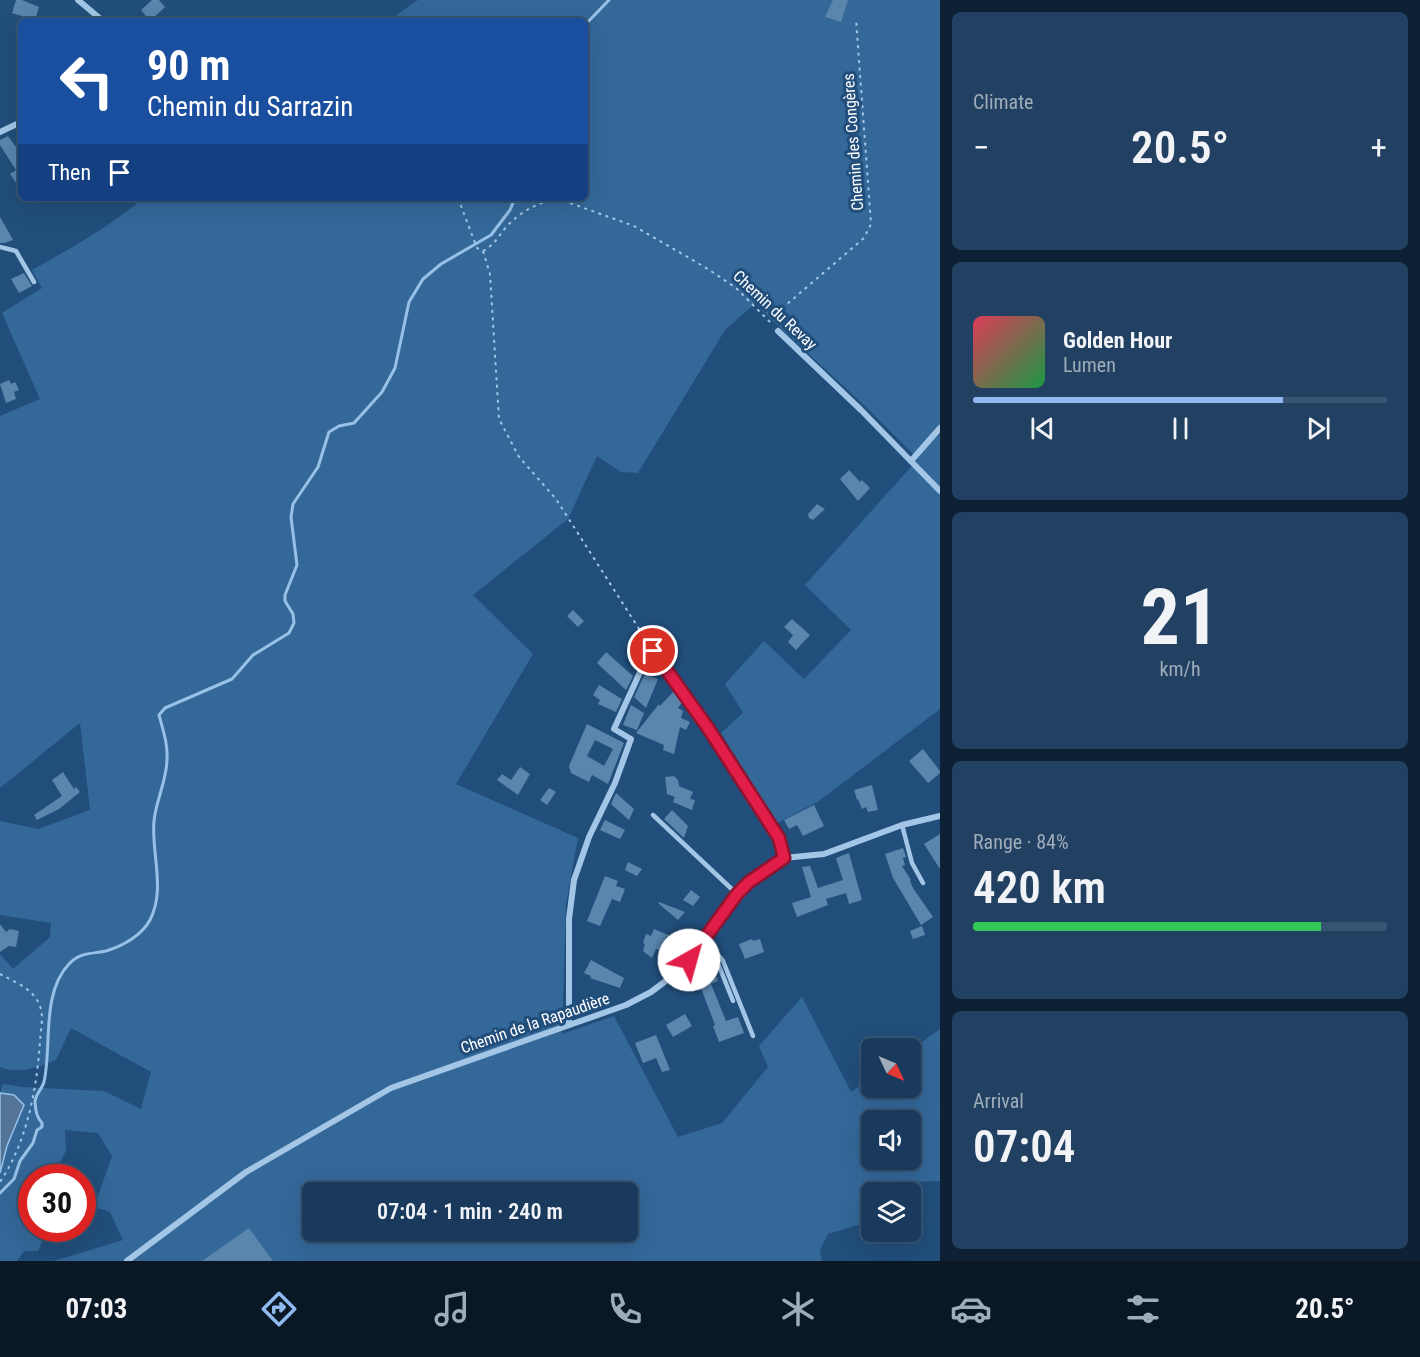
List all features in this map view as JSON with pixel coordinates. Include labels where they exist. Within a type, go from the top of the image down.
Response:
[{"type":"street","points":[[78,0],[99,18]]},
{"type":"street","points":[[0,132],[18,123]]},
{"type":"street","name":"Chemin du Revay","points":[[778,331],[940,491]]},
{"type":"street","points":[[911,460],[940,428]]},
{"type":"street","points":[[569,1025],[569,919],[574,880],[589,837],[615,783],[631,739],[614,729],[647,657],[653,651],[708,728],[779,838],[784,858]]},
{"type":"street","name":"Chemin de la Rapaudière","points":[[127,1261],[246,1172],[391,1088],[626,1005],[651,992],[683,966],[704,941],[737,894],[749,882],[784,858],[824,854],[902,825],[940,816]]},
{"type":"lane","points":[[0,247],[16,251],[34,282]]},
{"type":"lane","points":[[653,815],[737,894]]},
{"type":"lane","points":[[902,825],[912,862],[923,883]]},
{"type":"lane","points":[[704,941],[723,961],[753,1036]]},
{"type":"lane","points":[[711,946],[733,1001]]},
{"type":"path","name":"Chemin des Congères","points":[[778,331],[778,311],[864,238],[871,224],[856,19]]},
{"type":"path","points":[[459,201],[472,238],[477,248],[483,251],[490,274],[499,419],[519,457],[556,499],[653,651]]},
{"type":"path","name":"Chemin du Revay","points":[[483,251],[493,246],[506,227],[529,207],[547,201]]},
{"type":"path","name":"Chemin du Revay","points":[[564,201],[634,226],[708,269],[736,288],[760,309],[778,331]]},
{"type":"path","points":[[0,974],[31,993],[41,1010],[42,1020],[38,1065],[26,1120],[15,1155],[0,1182]]},
{"type":"shaded area","points":[[418,0],[940,0],[940,709],[819,801],[777,823],[721,733],[743,713],[725,684],[764,641],[804,679],[851,630],[805,585],[918,459],[863,404],[760,309],[767,311],[759,300],[725,330],[638,473],[621,472],[597,456],[568,519],[473,595],[533,654],[456,784],[578,838],[566,904],[562,1034],[614,1016],[678,1137],[722,1123],[768,1067],[759,1046],[802,997],[851,1092],[861,1085],[861,1098],[921,1098],[921,1043],[940,1029],[940,1181],[861,1182],[861,1224],[828,1234],[820,1250],[822,1261],[54,1261],[123,1240],[110,1212],[96,1208],[96,1201],[112,1156],[98,1133],[65,1130],[66,1151],[59,1164],[18,1164],[18,1242],[42,1242],[38,1251],[24,1251],[17,1261],[0,1261],[0,1173],[7,1147],[14,1095],[0,1093],[3,1084],[104,1091],[141,1109],[151,1072],[71,1028],[56,1060],[21,1070],[0,1067],[0,954],[13,969],[50,937],[51,923],[0,915],[0,821],[38,829],[90,810],[80,723],[0,788],[0,416],[40,399],[2,313],[42,288],[32,270],[104,228],[139,201],[588,201],[588,18],[392,18]]},
{"type":"shaded area","points":[[0,1093],[14,1095],[24,1105],[7,1146],[0,1173]]},
{"type":"building","points":[[16,0],[39,7],[36,18],[12,13]]},
{"type":"building","points":[[152,0],[159,0],[165,7],[153,18],[148,18],[141,10]]},
{"type":"building","points":[[833,0],[848,0],[841,22],[825,17]]},
{"type":"building","points":[[856,76],[858,92],[848,93],[849,77]]},
{"type":"building","points":[[8,136],[18,150],[18,186],[10,174],[16,170],[0,145],[0,140]]},
{"type":"building","points":[[0,217],[13,240],[0,243]]},
{"type":"building","points":[[24,273],[32,286],[19,293],[11,279]]},
{"type":"building","points":[[9,380],[11,384],[15,382],[19,390],[14,392],[16,399],[6,403],[0,384]]},
{"type":"building","points":[[849,470],[860,482],[862,480],[870,488],[858,501],[840,479]]},
{"type":"building","points":[[817,504],[825,509],[813,520],[808,514]]},
{"type":"building","points":[[573,610],[584,621],[578,627],[567,616]]},
{"type":"building","points":[[792,619],[810,635],[796,650],[788,642],[793,635],[784,627]]},
{"type":"building","points":[[606,652],[633,676],[626,690],[597,663]]},
{"type":"building","points":[[645,674],[658,679],[646,708],[634,697]]},
{"type":"building","points":[[599,685],[622,699],[616,712],[598,704],[600,700],[593,695]]},
{"type":"building","points":[[675,690],[683,701],[678,708],[683,711],[681,718],[690,722],[686,730],[680,727],[674,754],[663,750],[664,745],[636,733],[659,704],[660,706]]},
{"type":"building","points":[[631,705],[644,713],[637,730],[623,725]]},
{"type":"building","points":[[587,724],[624,743],[608,784],[592,775],[589,782],[571,773],[569,766]],"holes":[[[595,740],[613,749],[604,766],[587,756]]]},
{"type":"building","points":[[923,749],[940,771],[928,783],[909,761]]},
{"type":"building","points":[[520,767],[530,774],[518,795],[497,780],[502,774],[511,780]]},
{"type":"building","points":[[63,772],[74,789],[76,787],[80,792],[59,809],[37,820],[34,815],[62,796],[52,780]]},
{"type":"building","points":[[674,776],[679,786],[693,792],[690,799],[695,800],[692,810],[673,802],[675,797],[667,794],[665,777]]},
{"type":"building","points":[[872,785],[878,810],[868,812],[866,807],[862,809],[854,790]]},
{"type":"building","points":[[549,788],[556,792],[547,805],[540,800]]},
{"type":"building","points":[[616,793],[634,809],[629,820],[611,804]]},
{"type":"building","points":[[814,805],[824,826],[803,836],[797,825],[789,829],[784,820]]},
{"type":"building","points":[[672,810],[688,826],[684,838],[664,819]]},
{"type":"building","points":[[605,820],[625,830],[620,839],[600,830]]},
{"type":"building","points":[[940,834],[940,869],[924,844]]},
{"type":"building","points":[[903,848],[906,857],[903,858],[905,865],[902,866],[913,888],[933,917],[921,925],[893,878],[885,854]]},
{"type":"building","points":[[849,853],[862,900],[849,904],[846,893],[826,899],[828,905],[797,917],[792,903],[811,897],[802,867],[810,866],[818,888],[843,880],[836,858]]},
{"type":"building","points":[[628,862],[642,869],[637,876],[625,870]]},
{"type":"building","points":[[605,876],[618,881],[616,886],[625,889],[620,902],[612,899],[600,926],[587,921]]},
{"type":"building","points":[[691,890],[700,897],[693,906],[683,900]]},
{"type":"building","points":[[659,902],[685,912],[678,920]]},
{"type":"building","points":[[0,924],[6,932],[10,929],[19,931],[16,947],[9,946],[0,952]]},
{"type":"building","points":[[922,926],[925,935],[913,939],[910,931]]},
{"type":"building","points":[[654,929],[675,938],[672,944],[678,947],[674,956],[656,949],[652,958],[643,951],[646,934],[651,936]]},
{"type":"building","points":[[752,939],[753,941],[760,939],[764,952],[745,959],[739,944]]},
{"type":"building","points":[[591,960],[624,978],[620,988],[590,978],[591,976],[584,973]]},
{"type":"building","points":[[714,969],[718,981],[711,984],[726,1021],[738,1017],[744,1033],[719,1042],[701,988],[694,990],[690,978]]},
{"type":"building","points":[[685,1014],[692,1026],[673,1037],[666,1025]]},
{"type":"building","points":[[656,1035],[670,1070],[662,1072],[656,1058],[643,1063],[635,1043]]},
{"type":"building","points":[[249,1228],[273,1261],[202,1261]]},
{"type":"waterway","points":[[588,22],[609,0]]},
{"type":"waterway","points":[[0,1193],[14,1179],[20,1161],[33,1143],[37,1130],[42,1127],[35,1099],[44,1082],[51,1005],[60,976],[77,957],[106,951],[131,939],[147,925],[155,908],[158,883],[154,821],[167,759],[166,742],[159,715],[165,708],[232,679],[253,655],[289,633],[294,623],[293,614],[285,601],[285,595],[297,565],[291,517],[293,504],[318,467],[329,432],[339,426],[354,423],[382,392],[395,368],[409,302],[423,279],[441,264],[491,235],[510,210],[514,201]]},
{"type":"route","points":[[653,651],[708,728],[779,838],[784,858],[749,882],[737,894],[689,960]]}]
